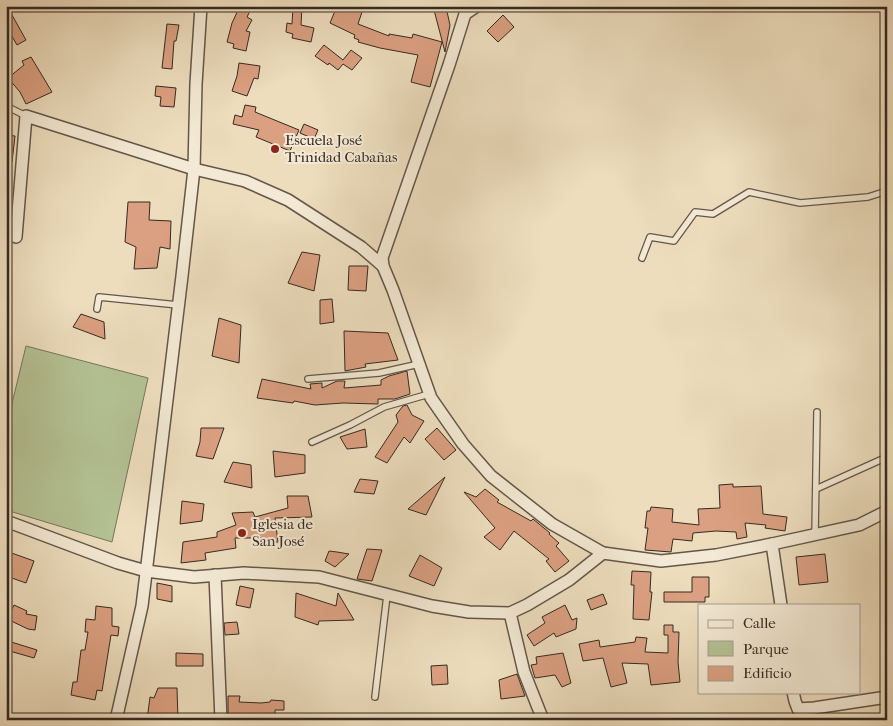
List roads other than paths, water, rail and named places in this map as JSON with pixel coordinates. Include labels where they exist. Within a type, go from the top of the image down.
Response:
[{"type":"street","points":[[116,720],[142,606],[194,169],[200,11],[190,6]]},
{"type":"street","points":[[477,6],[463,10],[449,65],[382,258],[383,266],[394,290],[429,394],[463,444],[491,476],[552,524],[603,553],[661,561],[716,554],[859,525],[887,511]]},
{"type":"street","points":[[16,237],[26,116],[194,169],[245,181],[288,200],[361,247],[383,266]]},
{"type":"street","points":[[6,521],[118,563],[146,571],[194,577],[244,573],[319,577],[432,606],[469,612],[510,613],[569,580],[603,553]]},
{"type":"street","points":[[772,544],[781,604]]},
{"type":"street","points":[[215,575],[221,720]]},
{"type":"street","points":[[510,613],[524,672],[543,720]]},
{"type":"street","points":[[793,694],[798,709],[887,696]]},
{"type":"lane","points":[[6,106],[26,116]]},
{"type":"lane","points":[[642,258],[650,237],[674,240],[695,212],[713,214],[749,192],[800,203],[868,197],[887,191]]},
{"type":"lane","points":[[97,309],[99,297],[178,304]]},
{"type":"lane","points":[[308,379],[379,373],[419,364]]},
{"type":"lane","points":[[312,442],[384,407],[429,394]]},
{"type":"lane","points":[[815,535],[817,412]]},
{"type":"lane","points":[[816,489],[887,457]]},
{"type":"lane","points":[[375,697],[387,595]]},
{"type":"place","name":"Escuela José Trinidad Cabañas","points":[[275,149]]},
{"type":"place","name":"Iglesia de San José","points":[[242,533]]}]
